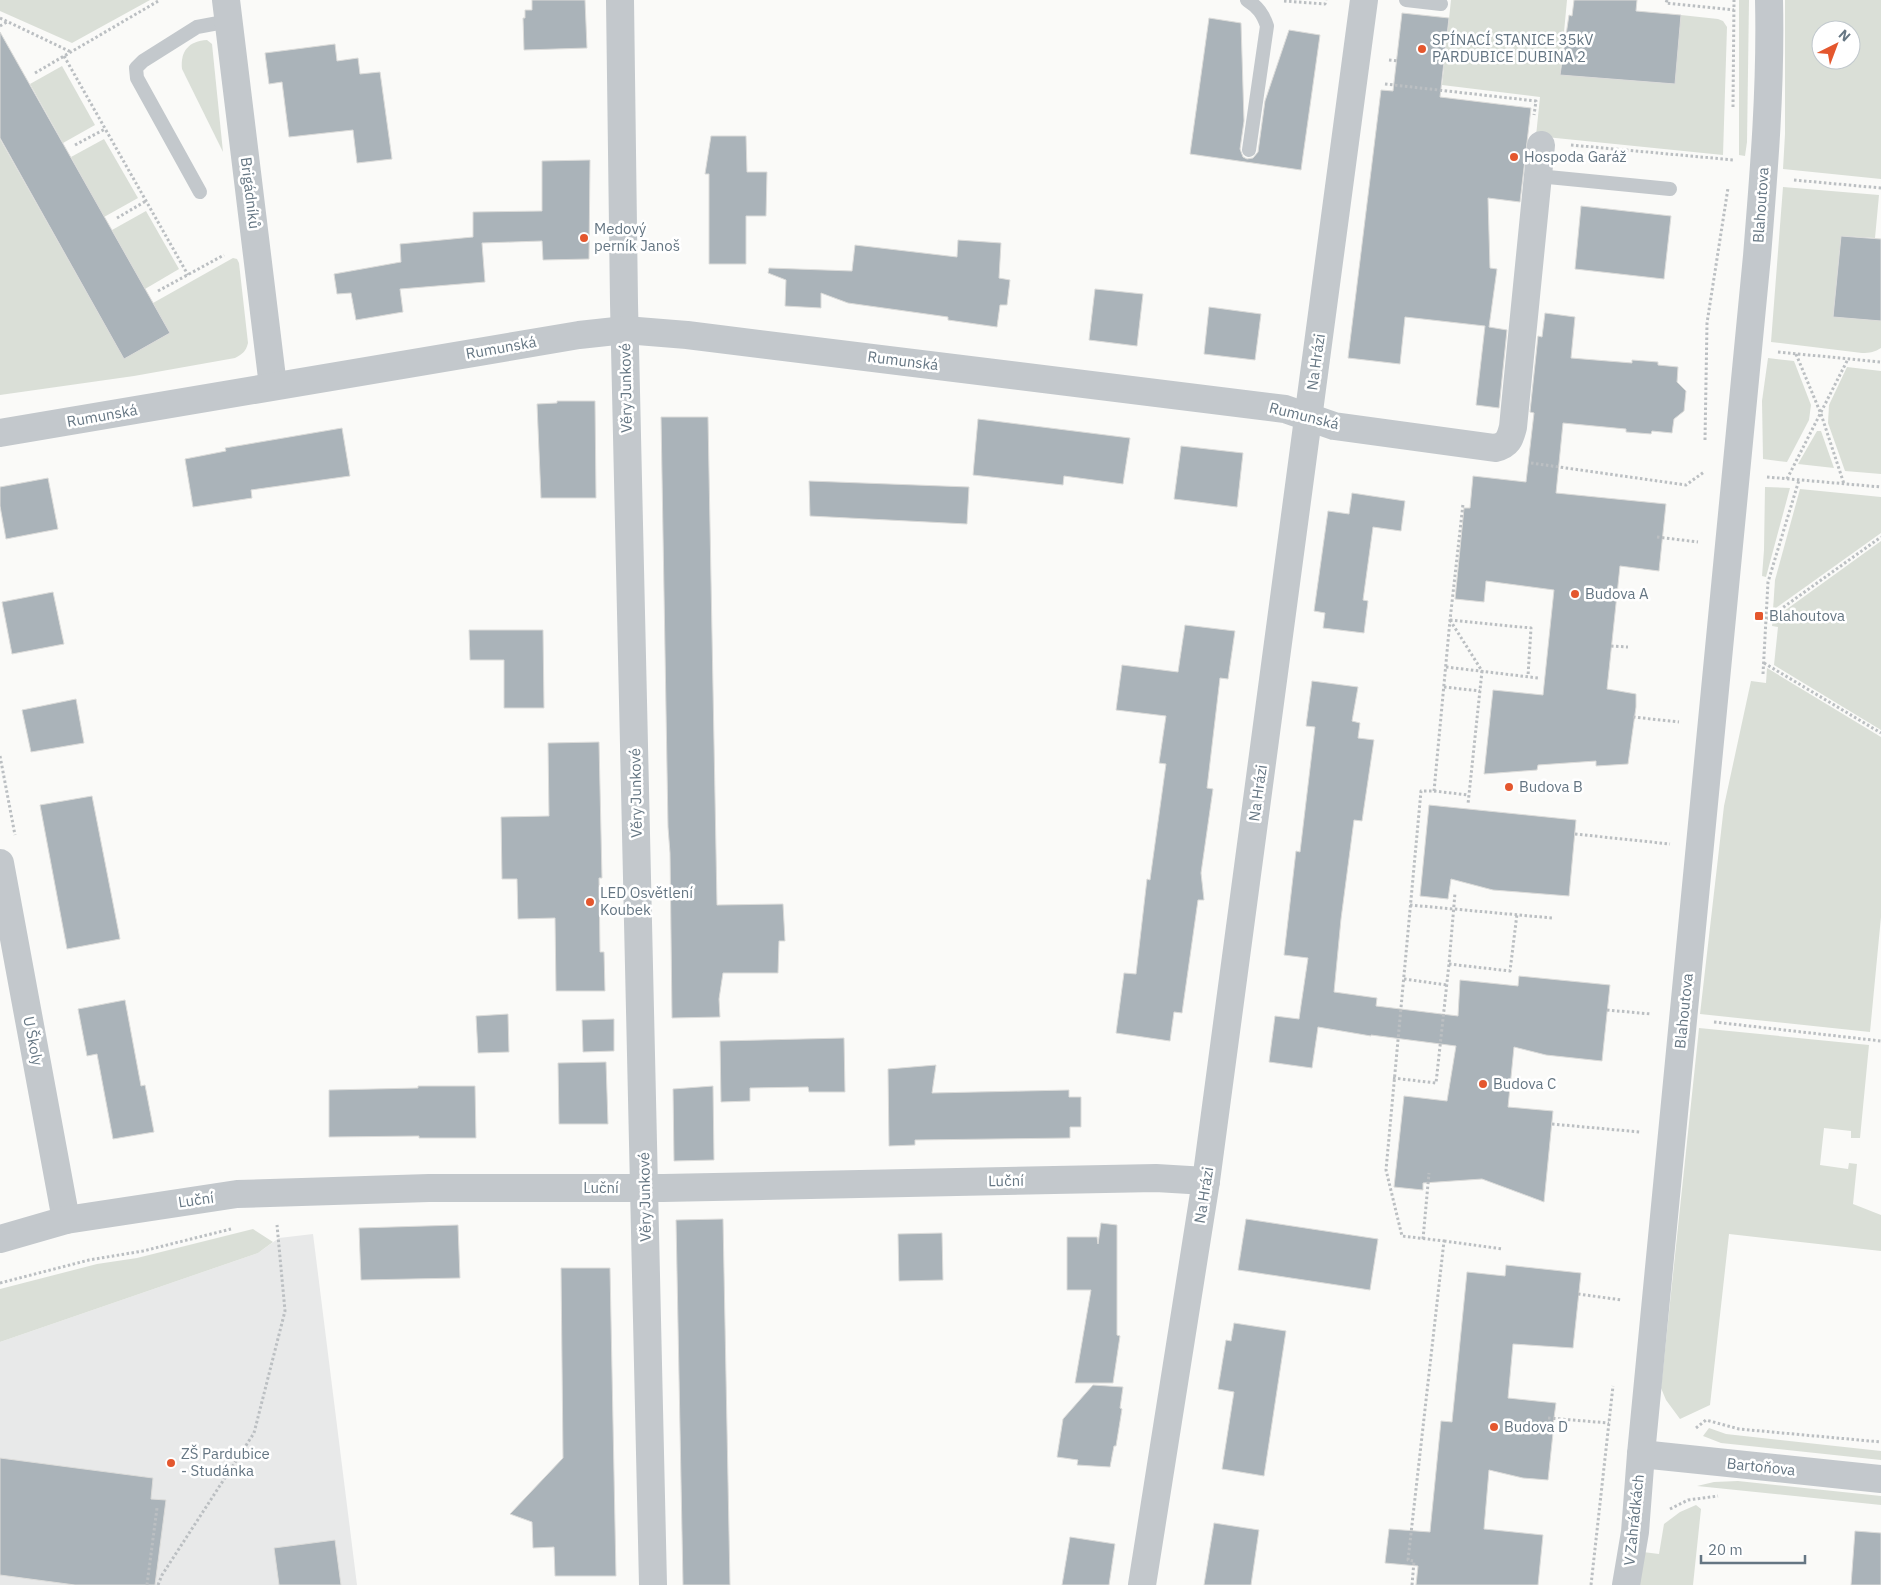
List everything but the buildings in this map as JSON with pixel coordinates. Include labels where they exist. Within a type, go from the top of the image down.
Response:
[{"type":"street","name":"Věry Junkové","points":[[620,0],[625,330],[653,1585]]},
{"type":"street","name":"Na Hrázi","points":[[1142,1585],[1206,1181],[1364,0]]},
{"type":"street","name":"Blahoutova","points":[[1641,1454],[1764,178],[1770,48],[1770,0]]},
{"type":"street","name":"Brigádníků","points":[[227,10],[273,386]]},
{"type":"street","points":[[1509,442],[1513,427],[1541,146]]},
{"type":"street","name":"Rumunská","points":[[0,433],[579,335],[625,330],[687,335],[1285,408],[1334,426],[1495,448],[1504,446],[1509,442]]},
{"type":"street","name":"U Školy","points":[[8,853],[66,1220]]},
{"type":"street","name":"Luční","points":[[0,1239],[66,1220],[237,1194],[429,1188],[645,1188],[1156,1178],[1206,1181]]},
{"type":"street","name":"Bartoňova","points":[[1641,1454],[1881,1479]]},
{"type":"street","name":"V Zahrádkách","points":[[1626,1585],[1635,1532],[1641,1454]]},
{"type":"lane","points":[[1406,0],[1441,4]]},
{"type":"lane","points":[[1249,150],[1267,26],[1264,15],[1252,3]]},
{"type":"lane","points":[[200,192],[137,78],[136,68],[143,61],[227,10]]},
{"type":"lane","points":[[1538,176],[1670,189]]},
{"type":"path","points":[[35,73],[160,0]]},
{"type":"path","points":[[1252,3],[1280,1],[1326,4],[1326,0]]},
{"type":"path","points":[[1667,0],[1666,2],[1734,10]]},
{"type":"path","points":[[0,18],[71,52]]},
{"type":"path","points":[[0,26],[7,22]]},
{"type":"path","points":[[64,56],[188,275]]},
{"type":"path","points":[[1386,60],[1398,61]]},
{"type":"path","points":[[1383,84],[1536,101],[1531,145],[1541,146],[1546,142],[1732,160]]},
{"type":"path","points":[[76,145],[105,128]]},
{"type":"path","points":[[1764,178],[1881,188]]},
{"type":"path","points":[[117,218],[146,201]]},
{"type":"path","points":[[158,291],[232,251]]},
{"type":"path","points":[[1748,349],[1881,362]]},
{"type":"path","points":[[1796,354],[1821,414],[1844,484]]},
{"type":"path","points":[[1787,479],[1848,359]]},
{"type":"path","points":[[1509,442],[1526,463],[1686,485],[1704,472],[1881,487]]},
{"type":"path","points":[[1763,674],[1768,582],[1799,480]]},
{"type":"path","points":[[1434,791],[1463,504]]},
{"type":"path","points":[[1657,537],[1702,542]]},
{"type":"path","points":[[1767,619],[1881,537]]},
{"type":"path","points":[[1450,620],[1482,671],[1468,804]]},
{"type":"path","points":[[1450,620],[1531,628],[1528,676]]},
{"type":"path","points":[[1611,646],[1628,647]]},
{"type":"path","points":[[1764,663],[1881,733]]},
{"type":"path","points":[[1446,667],[1538,678]]},
{"type":"path","points":[[1444,687],[1480,691]]},
{"type":"path","points":[[1633,717],[1683,722]]},
{"type":"path","points":[[0,756],[8,853]]},
{"type":"path","points":[[1468,795],[1421,790],[1386,1170],[1402,1236],[1503,1249]]},
{"type":"path","points":[[1575,834],[1670,844]]},
{"type":"path","points":[[1393,1078],[1436,1083],[1455,893]]},
{"type":"path","points":[[1410,905],[1552,918]]},
{"type":"path","points":[[1449,964],[1510,970],[1517,914]]},
{"type":"path","points":[[1404,979],[1447,985]]},
{"type":"path","points":[[1607,1010],[1652,1014]]},
{"type":"path","points":[[1713,1022],[1881,1041]]},
{"type":"path","points":[[1552,1124],[1640,1132]]},
{"type":"path","points":[[1423,1239],[1429,1173]]},
{"type":"path","points":[[0,1283],[89,1260],[143,1251],[238,1228]]},
{"type":"path","points":[[158,1585],[162,1575],[254,1433],[285,1311],[279,1238]]},
{"type":"path","points":[[1412,1585],[1414,1561],[1408,1560],[1444,1241]]},
{"type":"path","points":[[1578,1294],[1622,1300]]},
{"type":"path","points":[[1548,1418],[1609,1423]]},
{"type":"path","points":[[1667,1513],[1671,1507],[1688,1500],[1717,1496],[1727,1497]]},
{"type":"path","points":[[147,1585],[156,1508]]},
{"type":"shaded area","points":[[0,0],[150,0],[72,43],[0,11]]},
{"type":"shaded area","points":[[1451,0],[1567,0],[1560,75],[1674,84],[1681,15],[1723,21],[1727,27],[1723,155],[1536,136],[1540,97],[1442,85]]},
{"type":"shaded area","points":[[1739,0],[1749,0],[1747,142],[1745,156],[1739,155]]},
{"type":"shaded area","points":[[1785,0],[1881,0],[1881,179],[1783,169],[1785,134]]},
{"type":"shaded area","points":[[207,40],[212,44],[223,152],[182,69],[184,52],[187,48],[195,42]]},
{"type":"shaded area","points":[[62,66],[95,125],[63,143],[30,84]]},
{"type":"shaded area","points":[[0,139],[124,359],[170,333],[153,303],[233,258],[237,259],[239,263],[248,343],[244,352],[235,358],[134,376],[0,395]]},
{"type":"shaded area","points":[[104,139],[138,198],[104,217],[71,157]]},
{"type":"shaded area","points":[[1783,187],[1879,195],[1875,238],[1841,236],[1833,317],[1881,321],[1881,348],[1872,352],[1862,353],[1771,342]]},
{"type":"shaded area","points":[[146,211],[179,269],[145,289],[112,230]]},
{"type":"shaded area","points":[[1768,358],[1794,361],[1811,405],[1809,420],[1787,462],[1763,459],[1762,401]]},
{"type":"shaded area","points":[[1847,367],[1881,371],[1881,474],[1845,471],[1828,423],[1829,405]]},
{"type":"shaded area","points":[[1817,431],[1821,431],[1834,468],[1798,464]]},
{"type":"shaded area","points":[[1765,487],[1790,488],[1766,577],[1762,576]]},
{"type":"shaded area","points":[[1800,489],[1881,497],[1881,533],[1773,610],[1775,580]]},
{"type":"shaded area","points":[[1881,541],[1881,730],[1774,665],[1778,627],[1772,626],[1773,619]]},
{"type":"shaded area","points":[[1767,668],[1881,737],[1881,917],[1870,1032],[1700,1014],[1724,806],[1751,681],[1766,683]]},
{"type":"shaded area","points":[[1699,1028],[1869,1045],[1860,1138],[1851,1138],[1851,1131],[1824,1128],[1820,1165],[1848,1169],[1849,1163],[1857,1164],[1853,1204],[1881,1215],[1881,1251],[1729,1234],[1710,1405],[1680,1419],[1666,1400],[1661,1388]]},
{"type":"shaded area","points":[[253,1229],[273,1242],[258,1253],[0,1342],[0,1289],[97,1264],[137,1258]]},
{"type":"shaded area","name":"ZŠ Pardubice - Studánka","points":[[313,1234],[357,1585],[0,1585],[0,1342],[258,1253],[279,1238]]},
{"type":"shaded area","points":[[1709,1428],[1726,1434],[1881,1451],[1881,1460],[1721,1443],[1703,1436]]},
{"type":"shaded area","points":[[1738,1481],[1881,1496],[1881,1505],[1697,1486],[1714,1482]]},
{"type":"shaded area","points":[[1696,1505],[1701,1509],[1693,1585],[1638,1585],[1643,1552],[1659,1554],[1664,1524],[1680,1512]]},
{"type":"place","name":"SPÍNACÍ STANICE 35kV PARDUBICE DUBINA 2","points":[[1422,49]]},
{"type":"place","name":"Hospoda Garáž","points":[[1514,157]]},
{"type":"place","name":"Medový perník Janoš","points":[[584,238]]},
{"type":"place","name":"Budova A","points":[[1575,594]]},
{"type":"place","name":"Blahoutova","points":[[1759,616]]},
{"type":"place","name":"Budova B","points":[[1509,787]]},
{"type":"place","name":"LED Osvětlení Koubek","points":[[590,902]]},
{"type":"place","name":"Budova C","points":[[1483,1084]]},
{"type":"place","name":"Budova D","points":[[1494,1427]]},
{"type":"place","name":"ZŠ Pardubice - Studánka","points":[[171,1463]]}]
